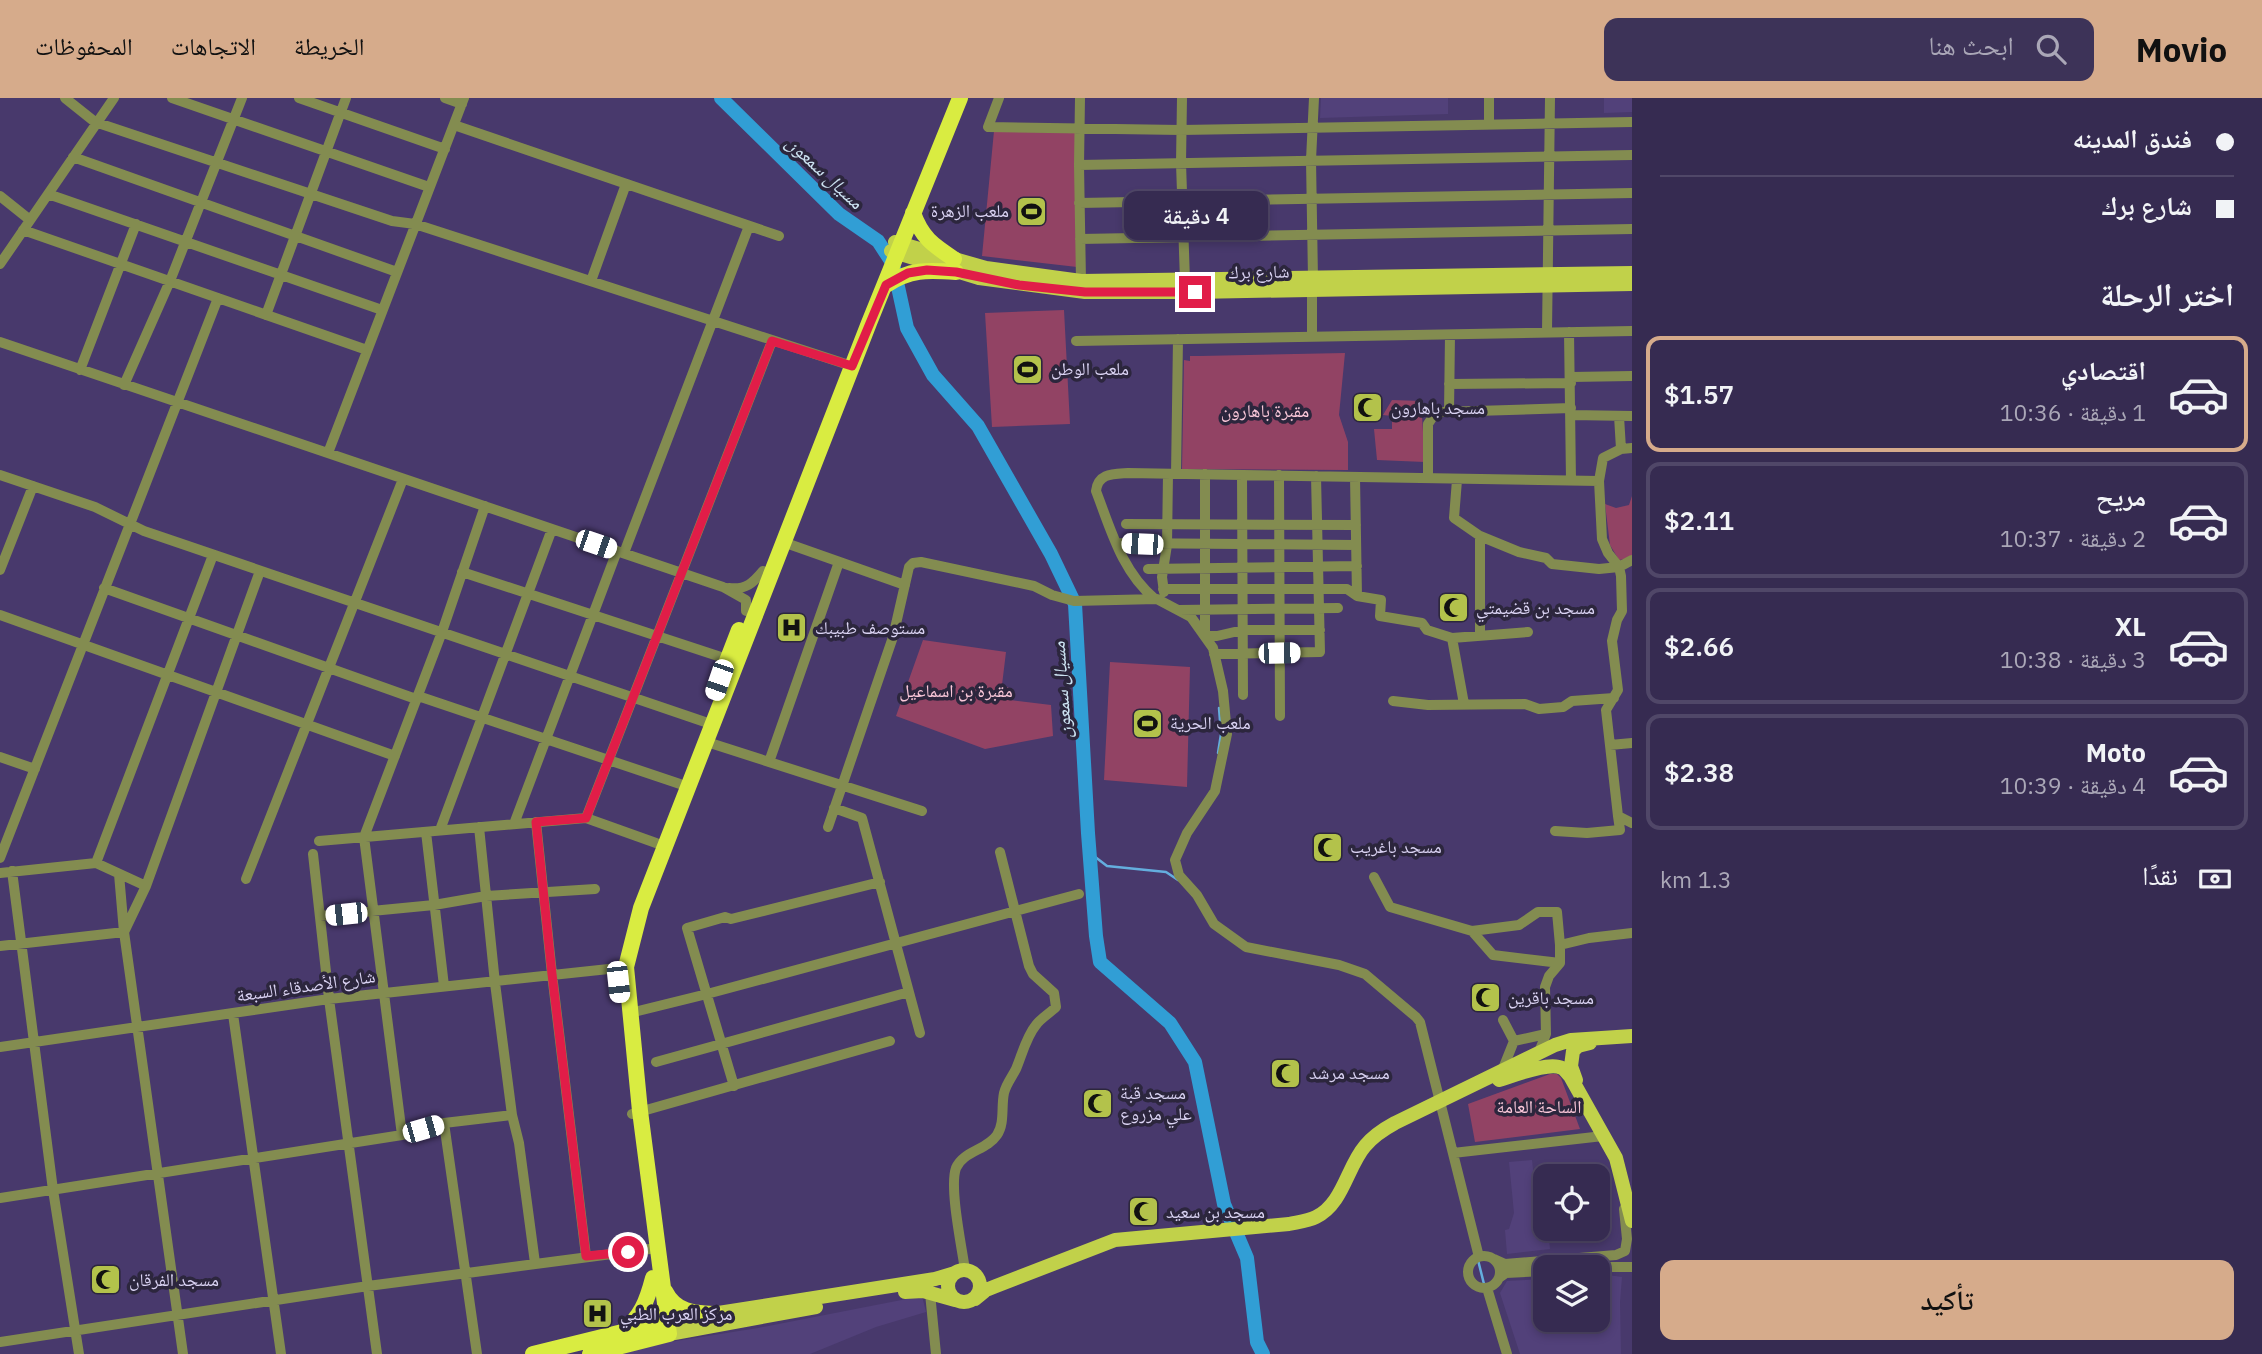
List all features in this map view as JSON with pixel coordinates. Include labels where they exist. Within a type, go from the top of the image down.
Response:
[{"type":"highway","points":[[663,1329],[618,968],[633,903],[656,843],[708,742],[952,98]]},
{"type":"highway","points":[[716,1314],[682,1309],[658,1281],[650,1249],[636,1113],[626,967],[641,908],[727,659],[886,285],[896,247],[913,213],[960,98]]},
{"type":"highway","points":[[913,213],[920,231],[955,265]]},
{"type":"highway","points":[[886,285],[908,273],[955,265]]},
{"type":"highway","points":[[620,1334],[640,1315],[658,1281]]},
{"type":"highway","points":[[533,1354],[620,1334],[663,1329]]},
{"type":"highway","points":[[590,1354],[663,1329]]},
{"type":"main road","name":"شارع برك","points":[[896,247],[1019,285],[1085,292],[1156,293],[1312,284]]},
{"type":"main road","name":"شارع برك","points":[[955,265],[1081,281],[1312,284],[1548,280],[1632,284]]},
{"type":"main road","name":"شارع برك","points":[[1548,280],[1632,273]]},
{"type":"main road","points":[[663,1329],[912,1292],[930,1293],[965,1303],[986,1290],[1115,1240],[1289,1224],[1316,1217],[1327,1209],[1336,1197],[1363,1148],[1377,1133],[1539,1052],[1571,1040],[1632,1036]]},
{"type":"main road","points":[[1585,1103],[1571,1066],[1573,1051],[1578,1046],[1612,1037]]},
{"type":"main road","points":[[1461,1091],[1554,1065],[1563,1068],[1616,1158],[1632,1222]]},
{"type":"main road","points":[[663,1329],[716,1314],[965,1272],[1014,1280]]},
{"type":"main road","points":[[965,1272],[981,1284],[975,1299]]},
{"type":"main road","points":[[955,1300],[951,1296],[949,1281],[965,1272]]},
{"type":"street","points":[[65,98],[95,122],[392,221],[415,225],[850,365]]},
{"type":"street","points":[[0,264],[114,98]]},
{"type":"street","points":[[172,98],[429,187]]},
{"type":"street","points":[[124,385],[170,281],[242,98]]},
{"type":"street","points":[[299,98],[444,149]]},
{"type":"street","points":[[266,315],[346,98]]},
{"type":"street","points":[[328,453],[463,101],[445,98]]},
{"type":"street","points":[[999,98],[988,127],[1181,130],[1632,122]]},
{"type":"street","points":[[1080,98],[1081,281]]},
{"type":"street","points":[[1182,98],[1185,281]]},
{"type":"street","points":[[1312,337],[1311,160],[1314,98]]},
{"type":"street","points":[[1489,98],[1489,124]]},
{"type":"street","points":[[1547,332],[1550,98]]},
{"type":"street","points":[[453,125],[779,236]]},
{"type":"street","points":[[1079,165],[1632,155]]},
{"type":"street","points":[[73,157],[397,272]]},
{"type":"street","points":[[591,281],[626,184]]},
{"type":"street","points":[[1080,203],[1632,193]]},
{"type":"street","points":[[48,194],[382,310]]},
{"type":"street","points":[[0,196],[30,220]]},
{"type":"street","points":[[80,370],[135,224]]},
{"type":"street","points":[[514,824],[593,616],[621,552],[749,226]]},
{"type":"street","points":[[1080,239],[1632,229]]},
{"type":"street","points":[[23,230],[367,350]]},
{"type":"street","points":[[0,858],[218,298]]},
{"type":"street","points":[[1076,341],[1632,331]]},
{"type":"street","points":[[1569,332],[1571,481]]},
{"type":"street","points":[[1449,412],[1450,335]]},
{"type":"street","points":[[1174,608],[1163,589],[1178,339]]},
{"type":"street","points":[[586,818],[772,341]]},
{"type":"street","points":[[0,342],[723,587],[733,589],[752,584],[763,571]]},
{"type":"street","points":[[1450,384],[1632,376]]},
{"type":"street","points":[[1428,478],[1428,424],[1434,415],[1442,412],[1571,411],[1632,416]]},
{"type":"street","points":[[1555,831],[1587,833],[1620,830],[1606,710],[1618,690],[1612,641],[1622,611],[1619,566],[1602,540],[1599,481],[1603,458],[1626,448],[1619,416]]},
{"type":"street","points":[[1479,1256],[1420,1022],[1366,974],[1339,965],[1246,947],[1214,924],[1197,895],[1179,875],[1175,860],[1187,833],[1215,791],[1227,734],[1223,691],[1213,648],[1191,617],[1155,599],[1130,573],[1096,491],[1097,484],[1101,477],[1120,473],[1599,481]]},
{"type":"street","points":[[0,474],[95,507],[144,531],[705,722]]},
{"type":"street","points":[[1205,474],[1205,636]]},
{"type":"street","points":[[1242,475],[1243,695]]},
{"type":"street","points":[[1279,475],[1280,716]]},
{"type":"street","points":[[1214,654],[1320,652],[1317,476]]},
{"type":"street","points":[[1355,477],[1357,596]]},
{"type":"street","points":[[246,879],[403,479]]},
{"type":"street","points":[[1457,480],[1454,518],[1480,536],[1519,552],[1546,558],[1552,564],[1599,569],[1619,566],[1632,560]]},
{"type":"street","points":[[0,570],[33,486]]},
{"type":"street","points":[[402,1135],[364,837],[442,632],[485,506]]},
{"type":"street","points":[[1126,524],[1356,525]]},
{"type":"street","points":[[440,831],[552,529]]},
{"type":"street","points":[[1480,536],[1480,635]]},
{"type":"street","points":[[783,542],[905,585]]},
{"type":"street","points":[[1116,543],[1356,545]]},
{"type":"street","points":[[96,863],[213,555]]},
{"type":"street","points":[[828,827],[894,637],[909,567],[913,563],[918,561],[1034,586],[1073,601],[1155,599]]},
{"type":"street","points":[[769,762],[839,562]]},
{"type":"street","points":[[1148,569],[1357,566]]},
{"type":"street","points":[[124,932],[146,886],[260,571]]},
{"type":"street","points":[[462,572],[727,659]]},
{"type":"street","points":[[723,587],[746,600],[746,611]]},
{"type":"street","points":[[104,588],[330,668],[685,785]]},
{"type":"street","points":[[1163,589],[1347,589],[1357,596],[1381,600],[1380,616],[1422,623],[1427,630],[1452,638],[1528,632]]},
{"type":"street","points":[[1174,608],[1338,608]]},
{"type":"street","points":[[0,615],[395,756]]},
{"type":"street","points":[[1205,636],[1243,630],[1320,630]]},
{"type":"street","points":[[1452,638],[1464,704]]},
{"type":"street","points":[[1393,701],[1428,705],[1525,704],[1539,709],[1563,707],[1572,701],[1614,698]]},
{"type":"street","points":[[708,742],[922,811]]},
{"type":"street","points":[[1610,745],[1632,743]]},
{"type":"street","points":[[0,757],[34,769]]},
{"type":"street","points":[[834,808],[862,818],[920,1033]]},
{"type":"street","points":[[1618,816],[1632,823]]},
{"type":"street","points":[[319,841],[586,818],[656,843]]},
{"type":"street","points":[[536,822],[586,1256]]},
{"type":"street","points":[[479,827],[495,983],[535,1263]]},
{"type":"street","points":[[426,832],[444,985]]},
{"type":"street","points":[[965,1272],[953,1182],[956,1167],[964,1158],[988,1145],[998,1134],[1002,1122],[1005,1088],[1036,1024],[1056,1007],[1054,993],[1028,966],[1000,852]]},
{"type":"street","points":[[313,854],[329,999],[377,1354]]},
{"type":"street","points":[[0,873],[96,863],[146,886]]},
{"type":"street","points":[[12,871],[53,1190],[79,1354]]},
{"type":"street","points":[[119,874],[124,932],[183,1354]]},
{"type":"street","points":[[1374,877],[1390,906],[1472,931],[1518,925],[1538,912],[1557,912],[1560,963],[1549,976],[1545,987],[1546,1034],[1539,1052]]},
{"type":"street","points":[[734,1086],[687,928],[880,882]]},
{"type":"street","points":[[320,916],[434,905],[486,896],[594,889]]},
{"type":"street","points":[[630,1013],[1079,894]]},
{"type":"street","points":[[1472,931],[1493,955],[1560,963]]},
{"type":"street","points":[[0,946],[124,932]]},
{"type":"street","points":[[1560,945],[1589,938],[1632,933]]},
{"type":"street","name":"شارع الأصدقاء السبعة","points":[[0,1046],[329,999],[618,968]]},
{"type":"street","points":[[656,1062],[909,992]]},
{"type":"street","points":[[233,1014],[281,1354]]},
{"type":"street","points":[[1502,1071],[1514,1041],[1503,1020]]},
{"type":"street","points":[[1514,1041],[1546,1034]]},
{"type":"street","points":[[636,1113],[890,1041]]},
{"type":"street","points":[[0,1198],[402,1135],[444,1123],[512,1115]]},
{"type":"street","points":[[444,1123],[477,1354]]},
{"type":"street","points":[[1452,1153],[1603,1136]]},
{"type":"street","points":[[1533,1272],[1506,1273],[1487,1288],[1476,1287],[1468,1279],[1470,1263],[1479,1256],[1504,1264],[1616,1255],[1625,1251],[1628,1239],[1621,1179]]},
{"type":"street","points":[[0,1342],[368,1286],[650,1249]]},
{"type":"street","points":[[1494,1259],[1500,1268],[1499,1278]]},
{"type":"street","points":[[1610,1267],[1632,1267]]},
{"type":"street","points":[[1487,1288],[1507,1354]]},
{"type":"street","points":[[930,1293],[936,1354]]},
{"type":"shaded area","points":[[1321,98],[1448,98],[1448,114],[1320,118]]},
{"type":"shaded area","points":[[1604,98],[1632,98],[1632,112],[1604,113]]},
{"type":"shaded area","points":[[1532,1160],[1533,1241],[1549,1241],[1550,1249],[1507,1254],[1505,1230],[1509,1229],[1514,1213],[1509,1162]]},
{"type":"shaded area","points":[[1610,1275],[1622,1277],[1621,1354],[1520,1354],[1500,1293],[1507,1281],[1533,1280],[1533,1332],[1610,1332]]},
{"type":"shaded area","points":[[922,1296],[926,1312],[876,1327],[810,1354],[594,1354],[758,1328]]},
{"type":"green space","name":"ملعب الزهرة","points":[[994,131],[1076,132],[1077,267],[982,256]]},
{"type":"green space","name":"ملعب الوطن","points":[[1064,310],[1070,424],[992,427],[985,313]]},
{"type":"green space","name":"مقبرة باهارون","points":[[1345,353],[1339,415],[1348,442],[1348,470],[1182,469],[1184,360],[1190,361],[1190,356]]},
{"type":"green space","points":[[1392,400],[1421,401],[1425,462],[1377,460],[1374,429],[1392,429],[1392,416],[1383,415]]},
{"type":"green space","points":[[1632,496],[1632,558],[1619,560],[1610,545],[1605,504],[1616,508],[1629,505]]},
{"type":"green space","name":"مقبرة بن اسماعيل","points":[[923,640],[1006,652],[1002,685],[1009,688],[1010,700],[1051,705],[1053,736],[985,749],[896,716]]},
{"type":"green space","name":"ملعب الحرية","points":[[1110,662],[1190,667],[1187,787],[1104,780]]},
{"type":"green space","name":"الساحة العامة","points":[[1550,1074],[1557,1074],[1561,1078],[1580,1129],[1475,1142],[1468,1104]]},
{"type":"waterway","name":"مسيال سمعون","points":[[721,98],[839,214],[878,241],[893,264],[907,328],[933,375],[978,426],[1051,554],[1075,604],[1088,833],[1100,962],[1170,1023],[1195,1062],[1224,1204],[1247,1258],[1257,1342],[1263,1354]]},
{"type":"waterway","points":[[1218,753],[1221,734],[1219,708]]},
{"type":"waterway","points":[[1090,853],[1107,866],[1166,872],[1178,880]]},
{"type":"waterway","points":[[1478,1260],[1484,1284]]},
{"type":"place","name":"ملعب الزهرة","points":[[1032,211]]},
{"type":"place","name":"ملعب الوطن","points":[[1028,369]]},
{"type":"place","name":"مسجد باهارون","points":[[1368,408]]},
{"type":"place","name":"مسجد بن قضيمتي","points":[[1453,608]]},
{"type":"place","name":"مستوصف طبيبك","points":[[792,628]]},
{"type":"place","name":"ملعب الحرية","points":[[1147,723]]},
{"type":"place","name":"مسجد باغريب","points":[[1327,847]]},
{"type":"place","name":"مسجد باقرين","points":[[1485,998]]},
{"type":"place","name":"مسجد مرشد","points":[[1286,1073]]},
{"type":"place","name":"مسجد قبة علي مزروع","points":[[1097,1103]]},
{"type":"place","name":"مسجد بن سعيد","points":[[1143,1212]]},
{"type":"place","name":"مسجد الفرقان","points":[[106,1280]]},
{"type":"place","name":"مركز العرب الطبي","points":[[597,1314]]},
{"type":"route","points":[[628,1252],[586,1256],[536,822],[586,818],[772,341],[852,366],[886,285],[908,273],[927,270],[956,272],[1019,285],[1085,292],[1195,292]]}]
